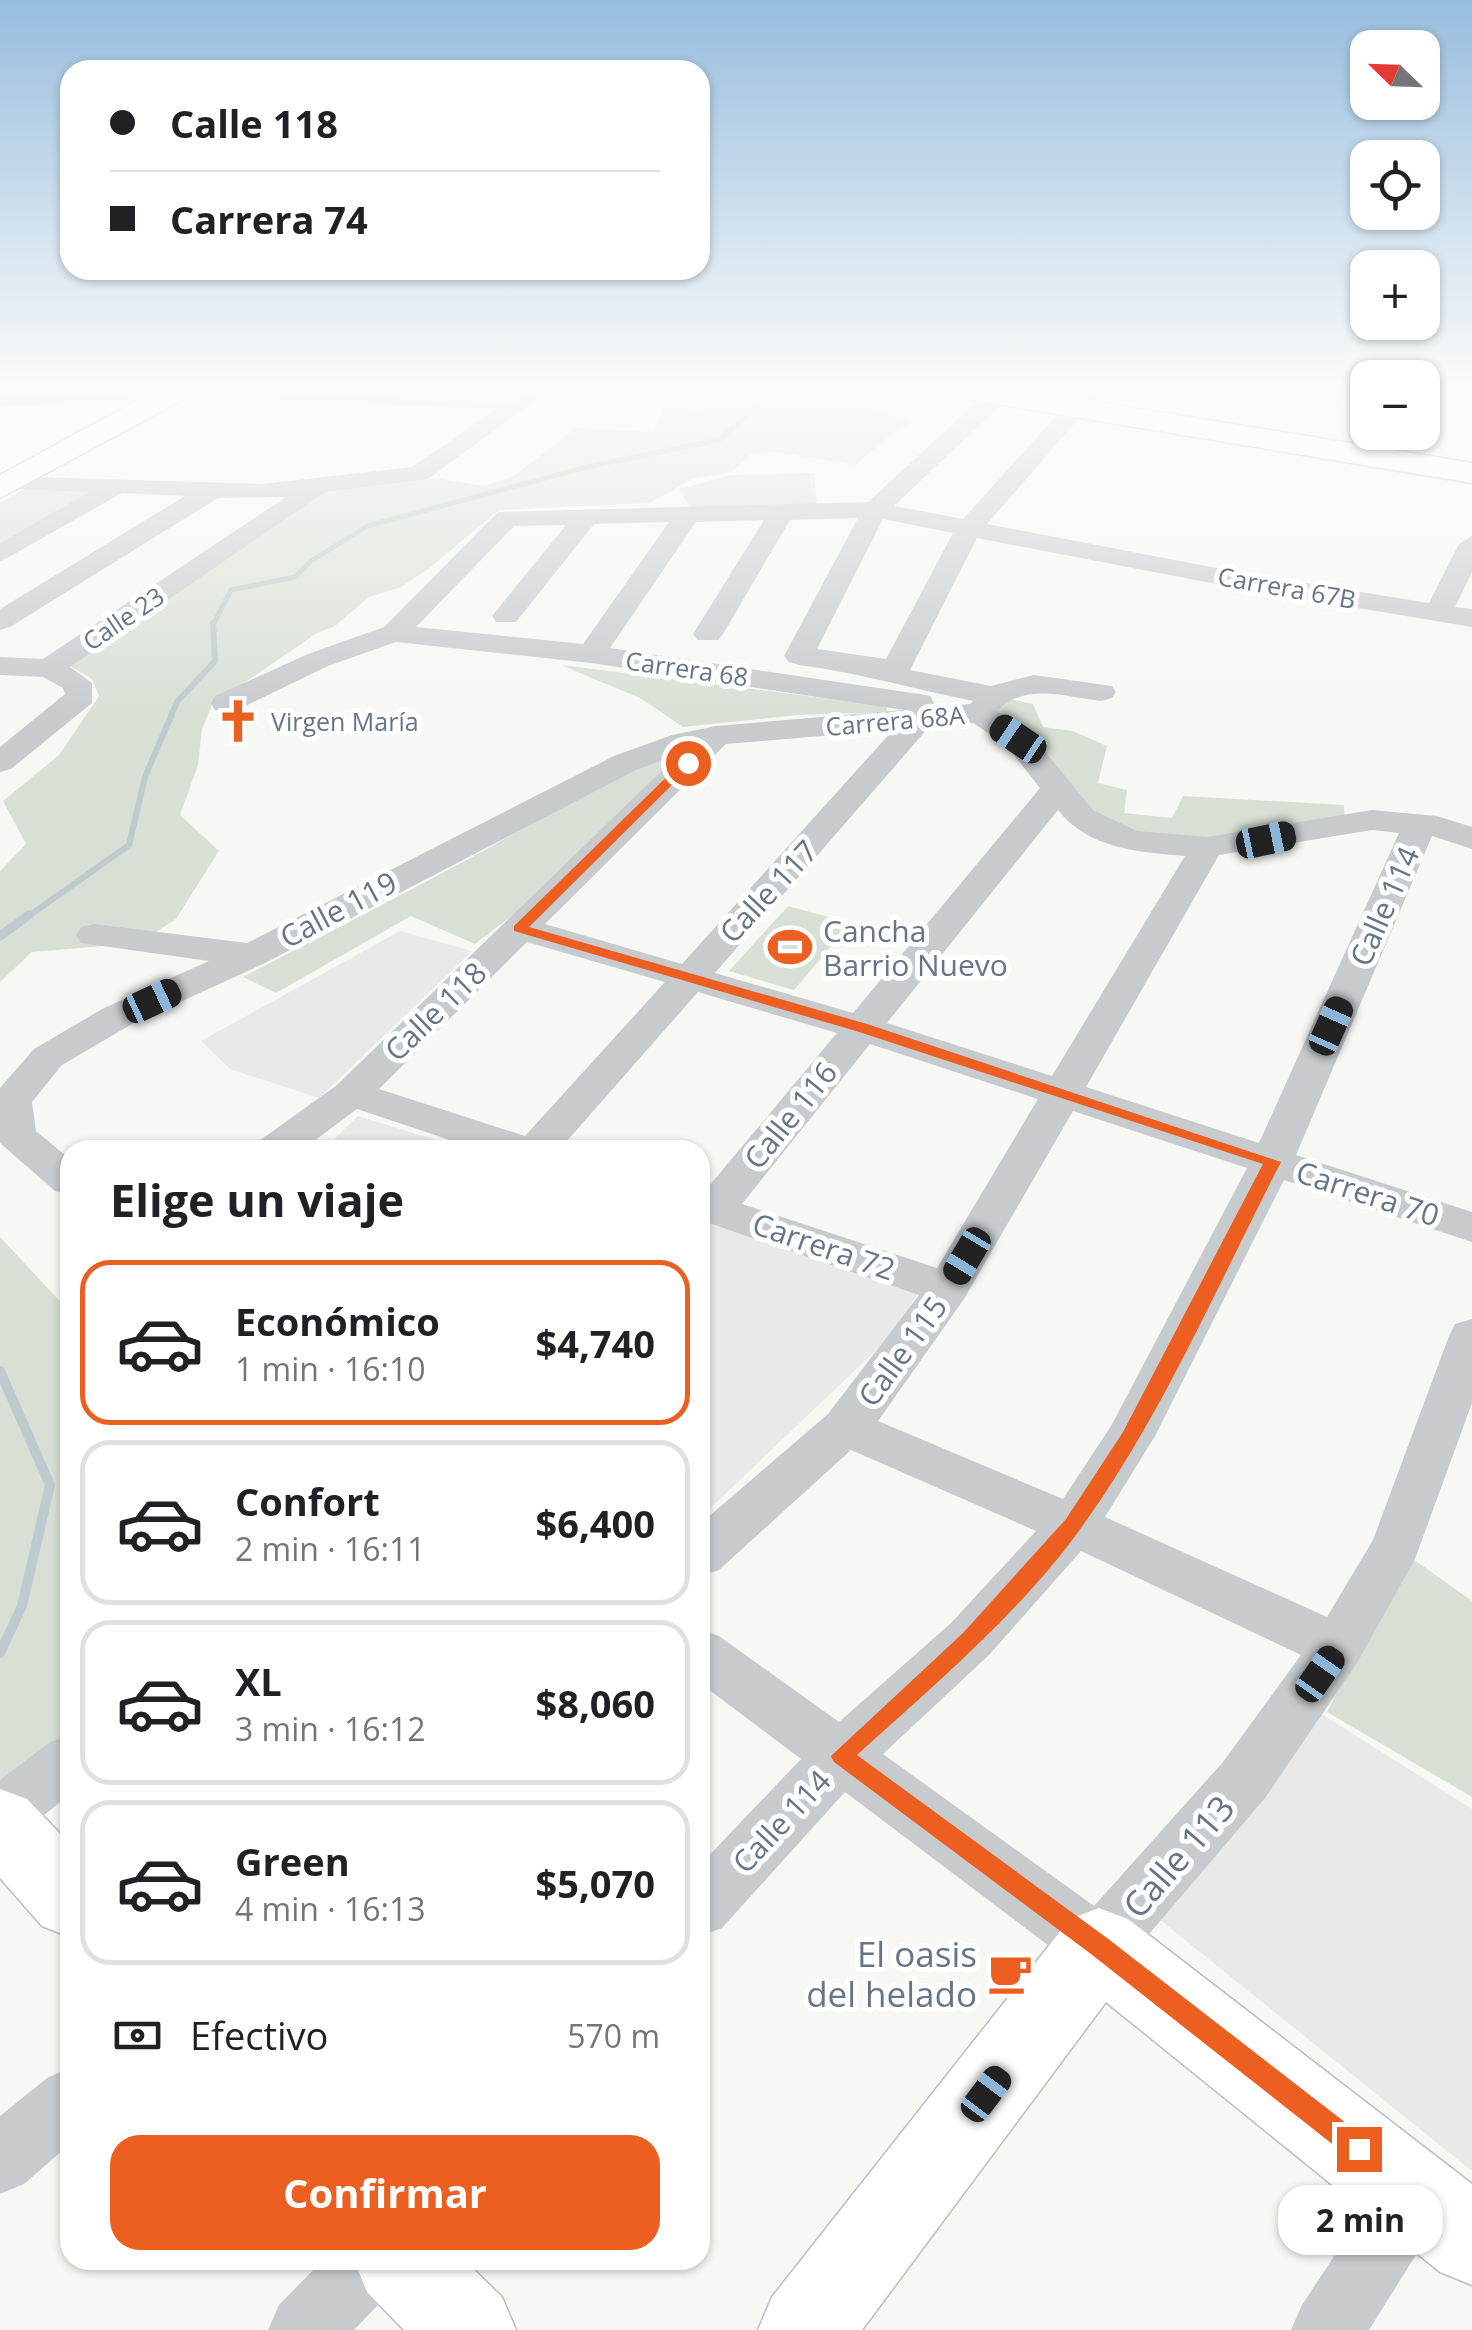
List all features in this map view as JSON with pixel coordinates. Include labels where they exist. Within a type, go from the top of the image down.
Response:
[{"type":"main road","points":[[0,1824],[60,1880]]},
{"type":"main road","points":[[1099,1946],[1444,2217]]},
{"type":"main road","name":"Calle 113","points":[[805,2330],[1099,1946]]},
{"type":"main road","points":[[408,2270],[468,2330]]},
{"type":"street","points":[[0,554],[93,500]]},
{"type":"street","points":[[0,622],[197,500]]},
{"type":"street","name":"Calle 23","points":[[0,762],[77,703],[77,683],[50,668],[299,500]]},
{"type":"street","points":[[885,500],[875,510],[799,656],[876,666],[893,674],[992,698],[1025,684],[1101,692]]},
{"type":"street","points":[[893,674],[969,528],[995,500]]},
{"type":"street","name":"Carrera 67B","points":[[394,632],[508,518],[875,510],[1472,618]]},
{"type":"street","points":[[708,634],[782,512]]},
{"type":"street","points":[[590,654],[688,514]]},
{"type":"street","points":[[506,616],[586,517]]},
{"type":"street","points":[[1438,613],[1472,544]]},
{"type":"street","points":[[226,703],[318,660],[394,632]]},
{"type":"street","name":"Carrera 68","points":[[394,632],[509,648],[992,698]]},
{"type":"street","points":[[0,666],[50,668]]},
{"type":"street","name":"Carrera 68A","points":[[700,738],[918,720],[992,698],[1018,739],[1080,817],[1099,829],[1132,840],[1207,847],[1372,820],[1420,824],[1472,839]]},
{"type":"street","name":"Calle 117","points":[[545,1140],[688,976],[830,824],[918,720]]},
{"type":"street","name":"Calle 118","points":[[288,1140],[351,1094],[519,928],[700,738]]},
{"type":"street","name":"Calle 119","points":[[60,1173],[16,1136],[11,1100],[48,1057],[118,1016],[252,955],[608,772],[700,738]]},
{"type":"street","name":"Calle 116","points":[[710,1204],[862,1028],[1057,789]]},
{"type":"street","name":"Calle 114","points":[[710,1897],[842,1756],[970,1639],[1073,1524],[1130,1436],[1272,1162],[1420,824]]},
{"type":"street","name":"Calle 115","points":[[710,1546],[845,1428],[948,1288],[1207,847]]},
{"type":"street","name":"Carrera 70","points":[[519,928],[862,1028],[1472,1228]]},
{"type":"street","points":[[94,935],[252,955]]},
{"type":"street","points":[[351,1094],[493,1140]]},
{"type":"street","name":"Carrera 72","points":[[710,1208],[948,1288]]},
{"type":"street","name":"Calle 113","points":[[1099,1946],[1244,1780],[1338,1648],[1397,1544],[1472,1336]]},
{"type":"street","points":[[845,1428],[1073,1524],[1338,1648]]},
{"type":"street","points":[[710,1659],[1099,1946]]},
{"type":"street","points":[[0,1815],[60,1768]]},
{"type":"street","points":[[0,2160],[60,2109]]},
{"type":"street","points":[[1327,2330],[1444,2217]]},
{"type":"street","points":[[304,2330],[362,2270]]},
{"type":"shaded area","points":[[6,500],[85,500],[0,548],[0,503]]},
{"type":"shaded area","points":[[309,500],[656,500],[499,510],[428,569],[401,587],[369,597],[335,626],[317,633],[212,705],[202,729],[198,765],[180,815],[219,851],[176,919],[139,943],[32,952],[0,982],[0,871],[26,844],[3,801],[59,755],[99,696],[92,679],[68,665]]},
{"type":"shaded area","points":[[686,500],[817,500],[817,505],[691,510]]},
{"type":"shaded area","points":[[561,665],[886,706],[888,712],[798,715],[683,727],[642,699]]},
{"type":"shaded area","points":[[992,695],[1033,704],[1043,727],[1073,731],[1107,746],[1098,783],[1127,790],[1124,813],[1172,818],[1183,796],[1344,805],[1345,823],[1266,840],[1147,839],[1102,824],[979,713]]},
{"type":"shaded area","points":[[683,753],[526,905],[475,944],[411,916],[276,993],[243,977],[476,855],[576,796],[655,760]]},
{"type":"shaded area","name":"Cancha Barrio Nuevo","points":[[788,906],[851,923],[794,990],[729,971]]},
{"type":"shaded area","points":[[400,931],[472,951],[319,1098],[230,1069],[201,1041]]},
{"type":"shaded area","points":[[358,1116],[436,1140],[333,1140]]},
{"type":"shaded area","points":[[710,1224],[920,1289],[895,1332],[710,1508]]},
{"type":"shaded area","points":[[0,1237],[60,1301],[60,1778],[0,1877]]},
{"type":"shaded area","points":[[1406,1554],[1472,1601],[1472,1797],[1327,1712]]},
{"type":"shaded area","points":[[1320,1713],[1472,1809],[1472,2171],[1149,1911]]},
{"type":"waterway","points":[[213,625],[231,590],[295,577],[311,561],[367,526],[465,500]]},
{"type":"waterway","points":[[26,918],[129,845],[145,777],[177,702],[215,661],[213,625]]},
{"type":"waterway","points":[[0,936],[29,915]]},
{"type":"waterway","points":[[0,1371],[50,1485],[22,1606],[0,1653]]},
{"type":"place","name":"Virgen María","points":[[238,721]]},
{"type":"place","name":"Cancha Barrio Nuevo","points":[[790,947]]},
{"type":"place","name":"El oasis del helado","points":[[1010,1973]]},
{"type":"route","points":[[688,763],[519,928],[862,1028],[1272,1162],[1130,1436],[1073,1524],[970,1639],[842,1756],[1099,1946],[1359,2149]]}]
